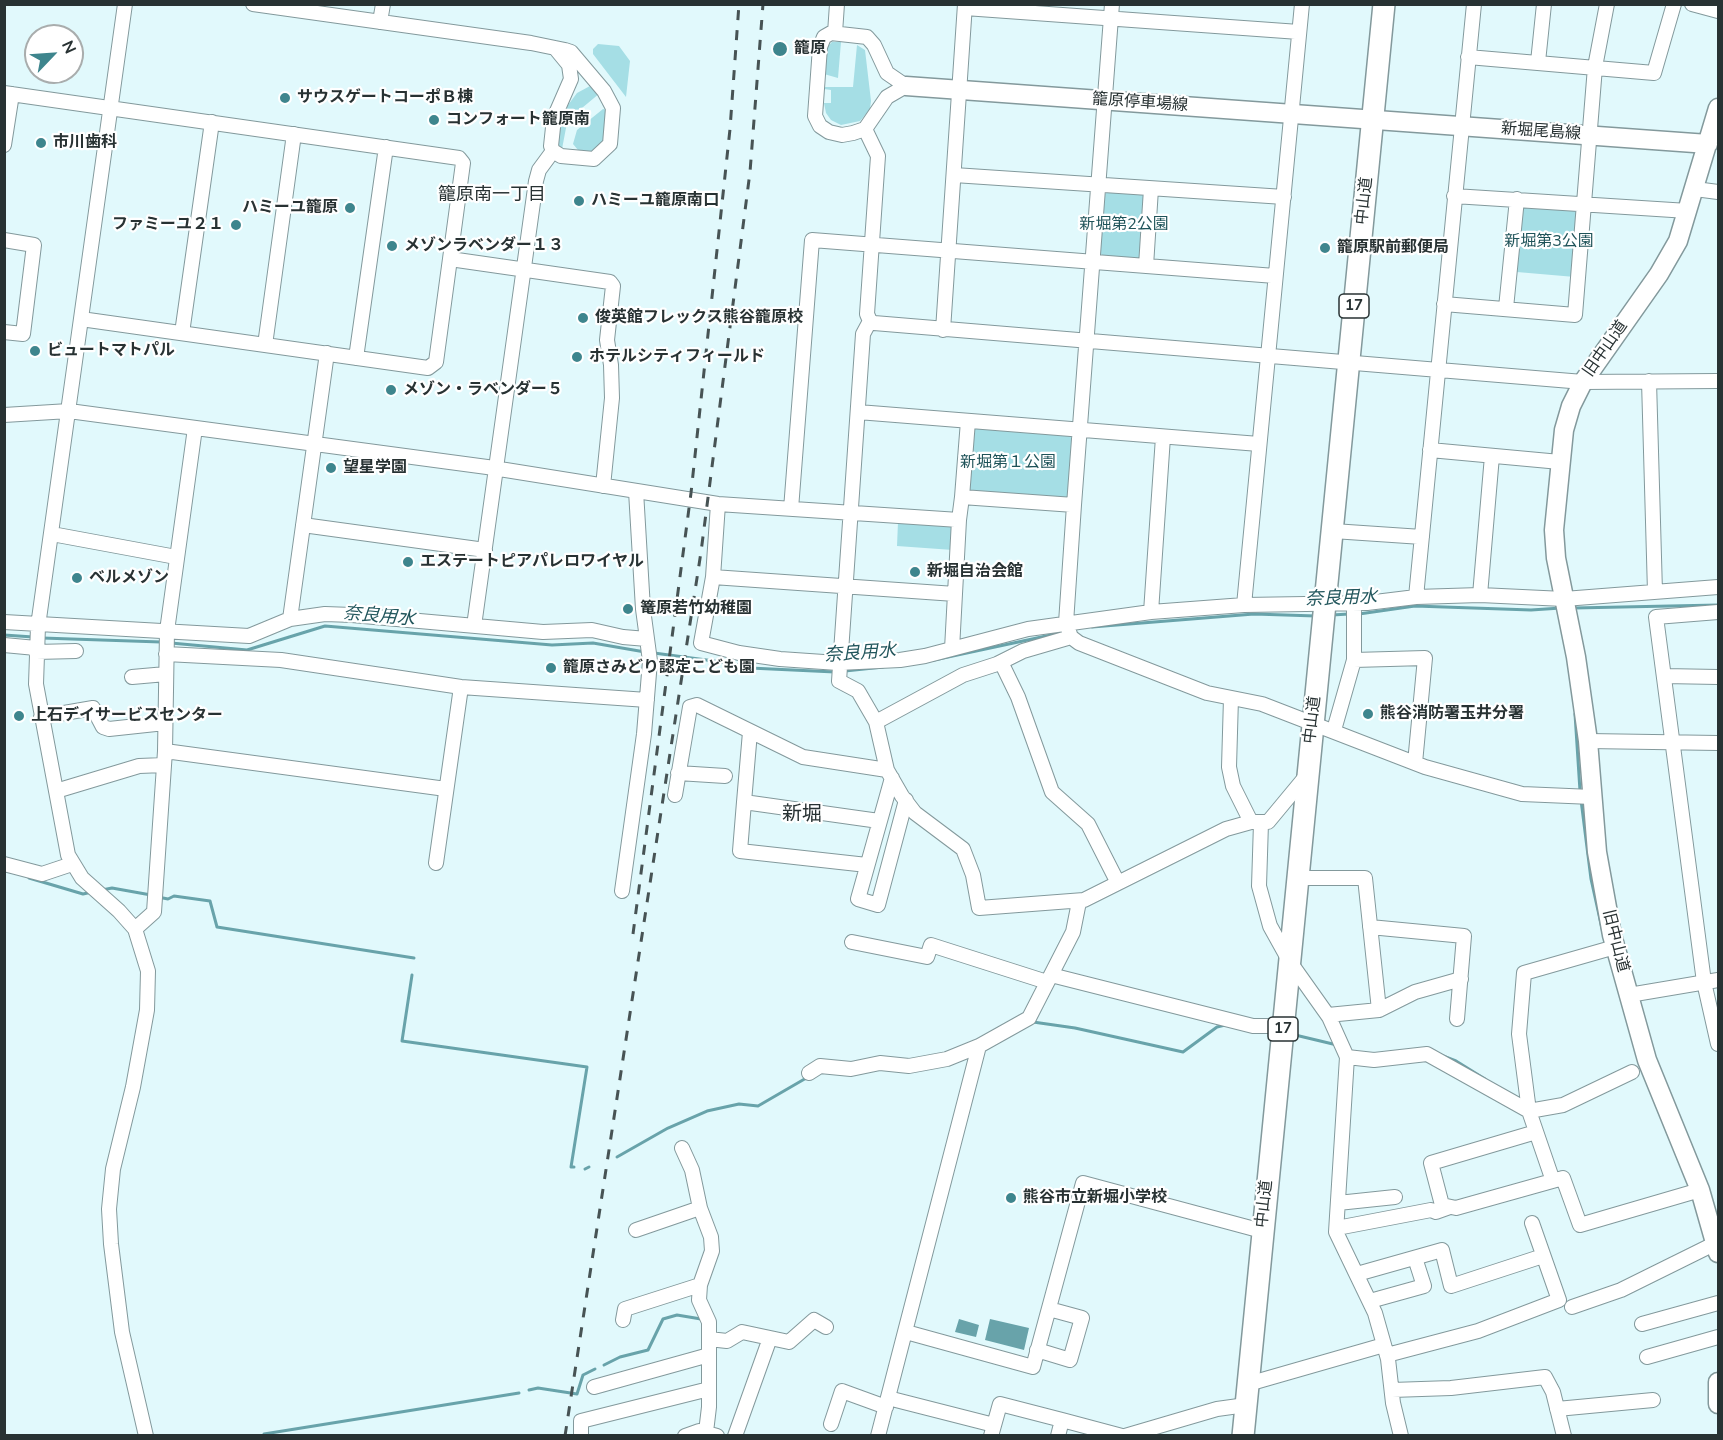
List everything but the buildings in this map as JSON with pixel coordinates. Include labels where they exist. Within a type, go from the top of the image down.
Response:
[{"type":"highway","name":"中山道","points":[[1243,1436],[1284,1026],[1306,775],[1326,612],[1347,364],[1374,120],[1384,4]]},
{"type":"main road","name":"籠原停車場線","points":[[906,86],[1374,120]]},
{"type":"main road","name":"旧中山道","points":[[1717,1248],[1700,1190],[1658,1093],[1615,947],[1602,891],[1588,741],[1556,558],[1554,530],[1564,430],[1571,406],[1583,382],[1659,274],[1678,241],[1713,143],[1719,108]]},
{"type":"main road","name":"新堀尾島線","points":[[1374,120],[1713,143]]},
{"type":"main road","points":[[1719,1382],[1719,1404]]},
{"type":"street","points":[[126,4],[38,626],[36,684],[72,864],[82,878],[119,911],[135,929],[148,971],[147,1010],[133,1087],[113,1169],[109,1209],[111,1244],[123,1332],[146,1436]]},
{"type":"street","points":[[254,4],[555,48],[571,52],[578,57],[610,100],[615,116],[610,144],[600,156],[587,160],[561,156],[553,151],[550,141],[554,117],[571,79],[569,65],[555,48]]},
{"type":"street","points":[[380,22],[383,4]]},
{"type":"street","points":[[835,33],[837,4]]},
{"type":"street","points":[[1244,605],[1302,4]]},
{"type":"street","points":[[1416,597],[1474,4]]},
{"type":"street","points":[[1538,62],[1544,4]]},
{"type":"street","points":[[1444,304],[1575,315],[1595,67],[1607,4]]},
{"type":"street","points":[[1468,57],[1653,73],[1674,4]]},
{"type":"street","points":[[1692,4],[1719,11]]},
{"type":"street","points":[[943,330],[965,6],[1112,11],[1299,32]]},
{"type":"street","points":[[1112,11],[1079,430],[1069,630],[1079,643],[1207,693],[1262,704],[1415,763],[1522,794],[1592,797]]},
{"type":"street","points":[[835,33],[862,36],[871,41],[886,73],[906,86],[887,97],[865,129],[853,133],[835,134],[820,126],[815,116],[820,47],[826,35],[835,33]]},
{"type":"street","points":[[4,145],[8,93],[459,158],[463,163],[436,362],[428,368],[81,319]]},
{"type":"street","points":[[182,333],[212,122]]},
{"type":"street","points":[[865,129],[878,156],[867,314],[870,321]]},
{"type":"street","points":[[265,345],[294,134]]},
{"type":"street","points":[[356,358],[386,147]]},
{"type":"street","points":[[474,626],[536,181],[539,170],[553,151]]},
{"type":"street","points":[[954,175],[1284,197]]},
{"type":"street","points":[[1146,266],[1151,189]]},
{"type":"street","points":[[1695,189],[1719,192]]},
{"type":"street","points":[[1454,196],[1688,211]]},
{"type":"street","points":[[1506,308],[1517,199]]},
{"type":"street","points":[[4,240],[34,244],[22,334],[4,332]]},
{"type":"street","points":[[791,509],[812,240],[1275,276]]},
{"type":"street","points":[[450,259],[610,282],[613,286],[607,340],[611,365],[612,399],[603,486]]},
{"type":"street","points":[[870,321],[943,330],[1583,382],[1719,381]]},
{"type":"street","points":[[870,321],[863,334],[838,670],[840,683],[858,691],[876,722],[889,774],[906,800],[924,820],[963,849],[973,875],[979,909],[1079,902],[1226,830],[1268,822],[1306,775]]},
{"type":"street","points":[[290,619],[327,354]]},
{"type":"street","points":[[1649,381],[1655,592]]},
{"type":"street","points":[[4,415],[69,411],[315,443],[718,504],[958,520]]},
{"type":"street","points":[[858,412],[1259,444]]},
{"type":"street","points":[[952,649],[958,520],[968,420]]},
{"type":"street","points":[[135,929],[154,912],[164,758],[167,631],[195,428]]},
{"type":"street","points":[[1150,612],[1162,437]]},
{"type":"street","points":[[1430,450],[1560,462]]},
{"type":"street","points":[[1480,595],[1492,456]]},
{"type":"street","points":[[622,891],[650,661],[636,491]]},
{"type":"street","points":[[962,497],[1074,505]]},
{"type":"street","points":[[718,504],[713,577],[701,644],[838,670],[952,649],[1028,629],[1069,630]]},
{"type":"street","points":[[303,525],[485,550]]},
{"type":"street","points":[[1333,531],[1422,537]]},
{"type":"street","points":[[52,534],[176,557]]},
{"type":"street","points":[[713,577],[955,594]]},
{"type":"street","points":[[876,722],[963,675],[1001,662],[1069,630],[1150,612],[1244,605],[1354,612],[1416,597],[1480,595],[1566,606],[1655,592],[1719,587]]},
{"type":"street","points":[[1334,730],[1354,660],[1354,612]]},
{"type":"street","points":[[1719,612],[1656,617],[1704,982],[1719,1044]]},
{"type":"street","points":[[4,622],[38,626],[249,636],[290,619],[325,614],[543,632],[592,630],[647,641]]},
{"type":"street","points":[[4,645],[36,650],[76,651]]},
{"type":"street","points":[[166,654],[281,660],[461,687],[647,700]]},
{"type":"street","points":[[1354,660],[1425,658],[1415,763]]},
{"type":"street","points":[[1001,662],[1018,697],[1052,792],[1088,824],[1118,883]]},
{"type":"street","points":[[132,677],[166,674]]},
{"type":"street","points":[[1664,676],[1719,676]]},
{"type":"street","points":[[435,863],[461,687]]},
{"type":"street","points":[[1231,698],[1229,767],[1233,786],[1256,823],[1259,886],[1270,926],[1290,962],[1328,1015],[1347,1057],[1337,1228],[1370,1301],[1386,1350],[1401,1436]]},
{"type":"street","points":[[675,795],[690,707],[697,705],[803,757],[889,774]]},
{"type":"street","points":[[41,717],[93,708],[102,727],[109,729],[165,723]]},
{"type":"street","points":[[750,732],[740,851],[867,865]]},
{"type":"street","points":[[1588,741],[1719,743]]},
{"type":"street","points":[[56,791],[164,758],[446,789]]},
{"type":"street","points":[[678,774],[725,776]]},
{"type":"street","points":[[889,774],[858,899],[878,905],[906,800]]},
{"type":"street","points":[[744,802],[879,821]]},
{"type":"street","points":[[4,864],[42,874],[72,864]]},
{"type":"street","points":[[1297,878],[1365,878],[1378,1010]]},
{"type":"street","points":[[809,1073],[820,1066],[851,1069],[880,1062],[909,1066],[947,1059],[979,1046],[1029,1017],[1073,932],[1079,902]]},
{"type":"street","points":[[1370,927],[1464,936],[1457,1019]]},
{"type":"street","points":[[852,942],[927,957],[931,945],[1049,978],[1253,1026],[1284,1026]]},
{"type":"street","points":[[1553,1181],[1529,1111],[1519,1034],[1524,973],[1615,947]]},
{"type":"street","points":[[1328,1015],[1378,1010],[1415,992],[1461,979]]},
{"type":"street","points":[[1629,994],[1719,980]]},
{"type":"street","points":[[878,1436],[979,1046]]},
{"type":"street","points":[[1347,1057],[1374,1060],[1427,1054],[1529,1111],[1563,1105],[1632,1072]]},
{"type":"street","points":[[1536,1132],[1431,1163],[1442,1205],[1456,1208],[1563,1178],[1580,1226],[1700,1190]]},
{"type":"street","points":[[682,1148],[692,1170],[700,1208],[711,1237],[712,1251],[700,1284],[699,1300],[710,1322],[709,1389],[712,1434],[688,1433],[685,1436]]},
{"type":"street","points":[[906,1332],[1033,1367],[1083,1183],[1262,1231]]},
{"type":"street","points":[[1338,1203],[1395,1197]]},
{"type":"street","points":[[1337,1228],[1431,1210],[1436,1212],[1450,1207]]},
{"type":"street","points":[[636,1230],[700,1208]]},
{"type":"street","points":[[1248,1383],[1478,1331],[1559,1300],[1532,1223]]},
{"type":"street","points":[[1572,1307],[1621,1290],[1717,1248]]},
{"type":"street","points":[[1357,1274],[1442,1250],[1451,1286],[1543,1257]]},
{"type":"street","points":[[1370,1301],[1424,1286],[1415,1258]]},
{"type":"street","points":[[623,1320],[625,1310],[700,1284]]},
{"type":"street","points":[[1642,1324],[1719,1304]]},
{"type":"street","points":[[1037,1350],[1070,1360],[1082,1318],[1049,1309]]},
{"type":"street","points":[[709,1339],[727,1341],[742,1332],[789,1342],[814,1320],[826,1327]]},
{"type":"street","points":[[1647,1357],[1719,1336]]},
{"type":"street","points":[[735,1436],[770,1338]]},
{"type":"street","points":[[594,1387],[709,1355]]},
{"type":"street","points":[[1392,1390],[1451,1388],[1545,1377],[1564,1436]]},
{"type":"street","points":[[581,1436],[581,1421],[709,1389]]},
{"type":"street","points":[[831,1424],[842,1391],[993,1430],[1000,1404],[1117,1435],[1217,1409],[1246,1405]]},
{"type":"street","points":[[1557,1409],[1653,1400]]},
{"type":"street","points":[[1058,1436],[1062,1420]]},
{"type":"green space","points":[[832,42],[841,42],[838,78],[824,74],[827,47]]},
{"type":"green space","points":[[598,44],[619,46],[630,61],[626,97],[593,54],[593,49]]},
{"type":"green space","points":[[857,45],[865,50],[870,109],[860,121],[841,125],[831,120],[826,113],[824,103],[831,103],[831,90],[824,89],[824,87],[853,87]]},
{"type":"green space","points":[[590,86],[600,93],[570,118],[562,149],[559,148],[555,141],[557,126],[565,109],[577,93]]},
{"type":"green space","points":[[603,109],[607,110],[605,140],[591,153],[578,150],[573,144],[577,130]]},
{"type":"green space","name":"新堀第2公園","points":[[1109,191],[1143,193],[1147,198],[1143,255],[1139,259],[1104,257],[1100,253],[1105,194]]},
{"type":"green space","name":"新堀第3公園","points":[[1523,207],[1577,209],[1575,277],[1517,272]]},
{"type":"green space","name":"新堀第１公園","points":[[977,426],[1071,434],[1074,438],[1070,498],[1066,501],[971,494],[968,490],[972,429]]},
{"type":"green space","points":[[898,522],[952,526],[955,530],[953,550],[897,546]]},
{"type":"shaded area","points":[[959,1319],[979,1325],[976,1337],[955,1332]]},
{"type":"shaded area","points":[[990,1319],[1029,1328],[1024,1350],[985,1340]]},
{"type":"waterway","name":"奈良用水","points":[[1574,608],[1718,605]]},
{"type":"waterway","name":"奈良用水","points":[[1359,614],[1415,606],[1531,610],[1561,608]]},
{"type":"waterway","name":"奈良用水","points":[[1092,627],[1254,614],[1316,616]]},
{"type":"waterway","name":"奈良用水","points":[[1332,615],[1349,614]]},
{"type":"waterway","name":"奈良用水","points":[[171,643],[247,650],[325,626],[552,645],[593,643],[645,652]]},
{"type":"waterway","name":"奈良用水","points":[[934,660],[1065,632]]},
{"type":"waterway","name":"奈良用水","points":[[4,635],[33,637]]},
{"type":"waterway","name":"奈良用水","points":[[42,638],[161,642]]},
{"type":"waterway","name":"奈良用水","points":[[654,653],[750,668],[835,672]]},
{"type":"waterway","name":"奈良用水","points":[[845,671],[883,667]]},
{"type":"waterway","points":[[1575,714],[1580,791]]},
{"type":"waterway","points":[[1581,800],[1591,879],[1603,933]]},
{"type":"waterway","points":[[29,878],[83,894],[92,892]]},
{"type":"waterway","points":[[102,890],[112,888],[151,895]]},
{"type":"waterway","points":[[158,897],[168,899],[174,896],[210,901],[217,927],[414,958]]},
{"type":"waterway","points":[[412,975],[402,1041],[587,1067],[571,1167],[574,1167]]},
{"type":"waterway","points":[[1033,1022],[1075,1028],[1183,1052],[1217,1027],[1225,1025]]},
{"type":"waterway","points":[[1291,1034],[1337,1045]]},
{"type":"waterway","points":[[1443,1056],[1456,1061],[1485,1079]]},
{"type":"waterway","points":[[617,1157],[668,1128],[707,1111],[739,1104],[758,1106],[808,1077]]},
{"type":"waterway","points":[[585,1169],[589,1167]]},
{"type":"waterway","points":[[604,1365],[620,1357],[648,1350],[663,1319],[677,1315],[701,1319]]},
{"type":"waterway","points":[[529,1390],[538,1388],[577,1394],[583,1375],[595,1369]]},
{"type":"waterway","points":[[264,1434],[519,1393]]},
{"type":"railway","points":[[633,934],[691,493],[730,129],[739,4]]},
{"type":"railway","points":[[565,1436],[701,552],[750,172],[763,4]]},
{"type":"place","name":"籠原","points":[[780,49]]},
{"type":"place","name":"サウスゲートコーポＢ棟","points":[[285,98]]},
{"type":"place","name":"コンフォート籠原南","points":[[434,120]]},
{"type":"place","name":"市川歯科","points":[[41,143]]},
{"type":"place","name":"ハミーユ籠原南口","points":[[579,201]]},
{"type":"place","name":"ハミーユ籠原","points":[[350,208]]},
{"type":"place","name":"ファミーユ２１","points":[[236,225]]},
{"type":"place","name":"メゾンラベンダー１３","points":[[392,246]]},
{"type":"place","name":"籠原駅前郵便局","points":[[1325,248]]},
{"type":"place","name":"俊英館フレックス熊谷籠原校","points":[[583,318]]},
{"type":"place","name":"ビュートマトパル","points":[[35,351]]},
{"type":"place","name":"ホテルシティフィールド","points":[[577,357]]},
{"type":"place","name":"メゾン・ラベンダー５","points":[[391,390]]},
{"type":"place","name":"望星学園","points":[[331,468]]},
{"type":"place","name":"エステートピアパレロワイヤル","points":[[408,562]]},
{"type":"place","name":"新堀自治会館","points":[[915,572]]},
{"type":"place","name":"ベルメゾン","points":[[77,578]]},
{"type":"place","name":"篭原若竹幼稚園","points":[[628,609]]},
{"type":"place","name":"籠原さみどり認定こども園","points":[[551,668]]},
{"type":"place","name":"熊谷消防署玉井分署","points":[[1368,714]]},
{"type":"place","name":"上石デイサービスセンター","points":[[19,716]]},
{"type":"place","name":"熊谷市立新堀小学校","points":[[1011,1198]]},
{"type":"district","name":"籠原南一丁目","points":[[492,196]]},
{"type":"district","name":"新堀","points":[[802,815]]}]
